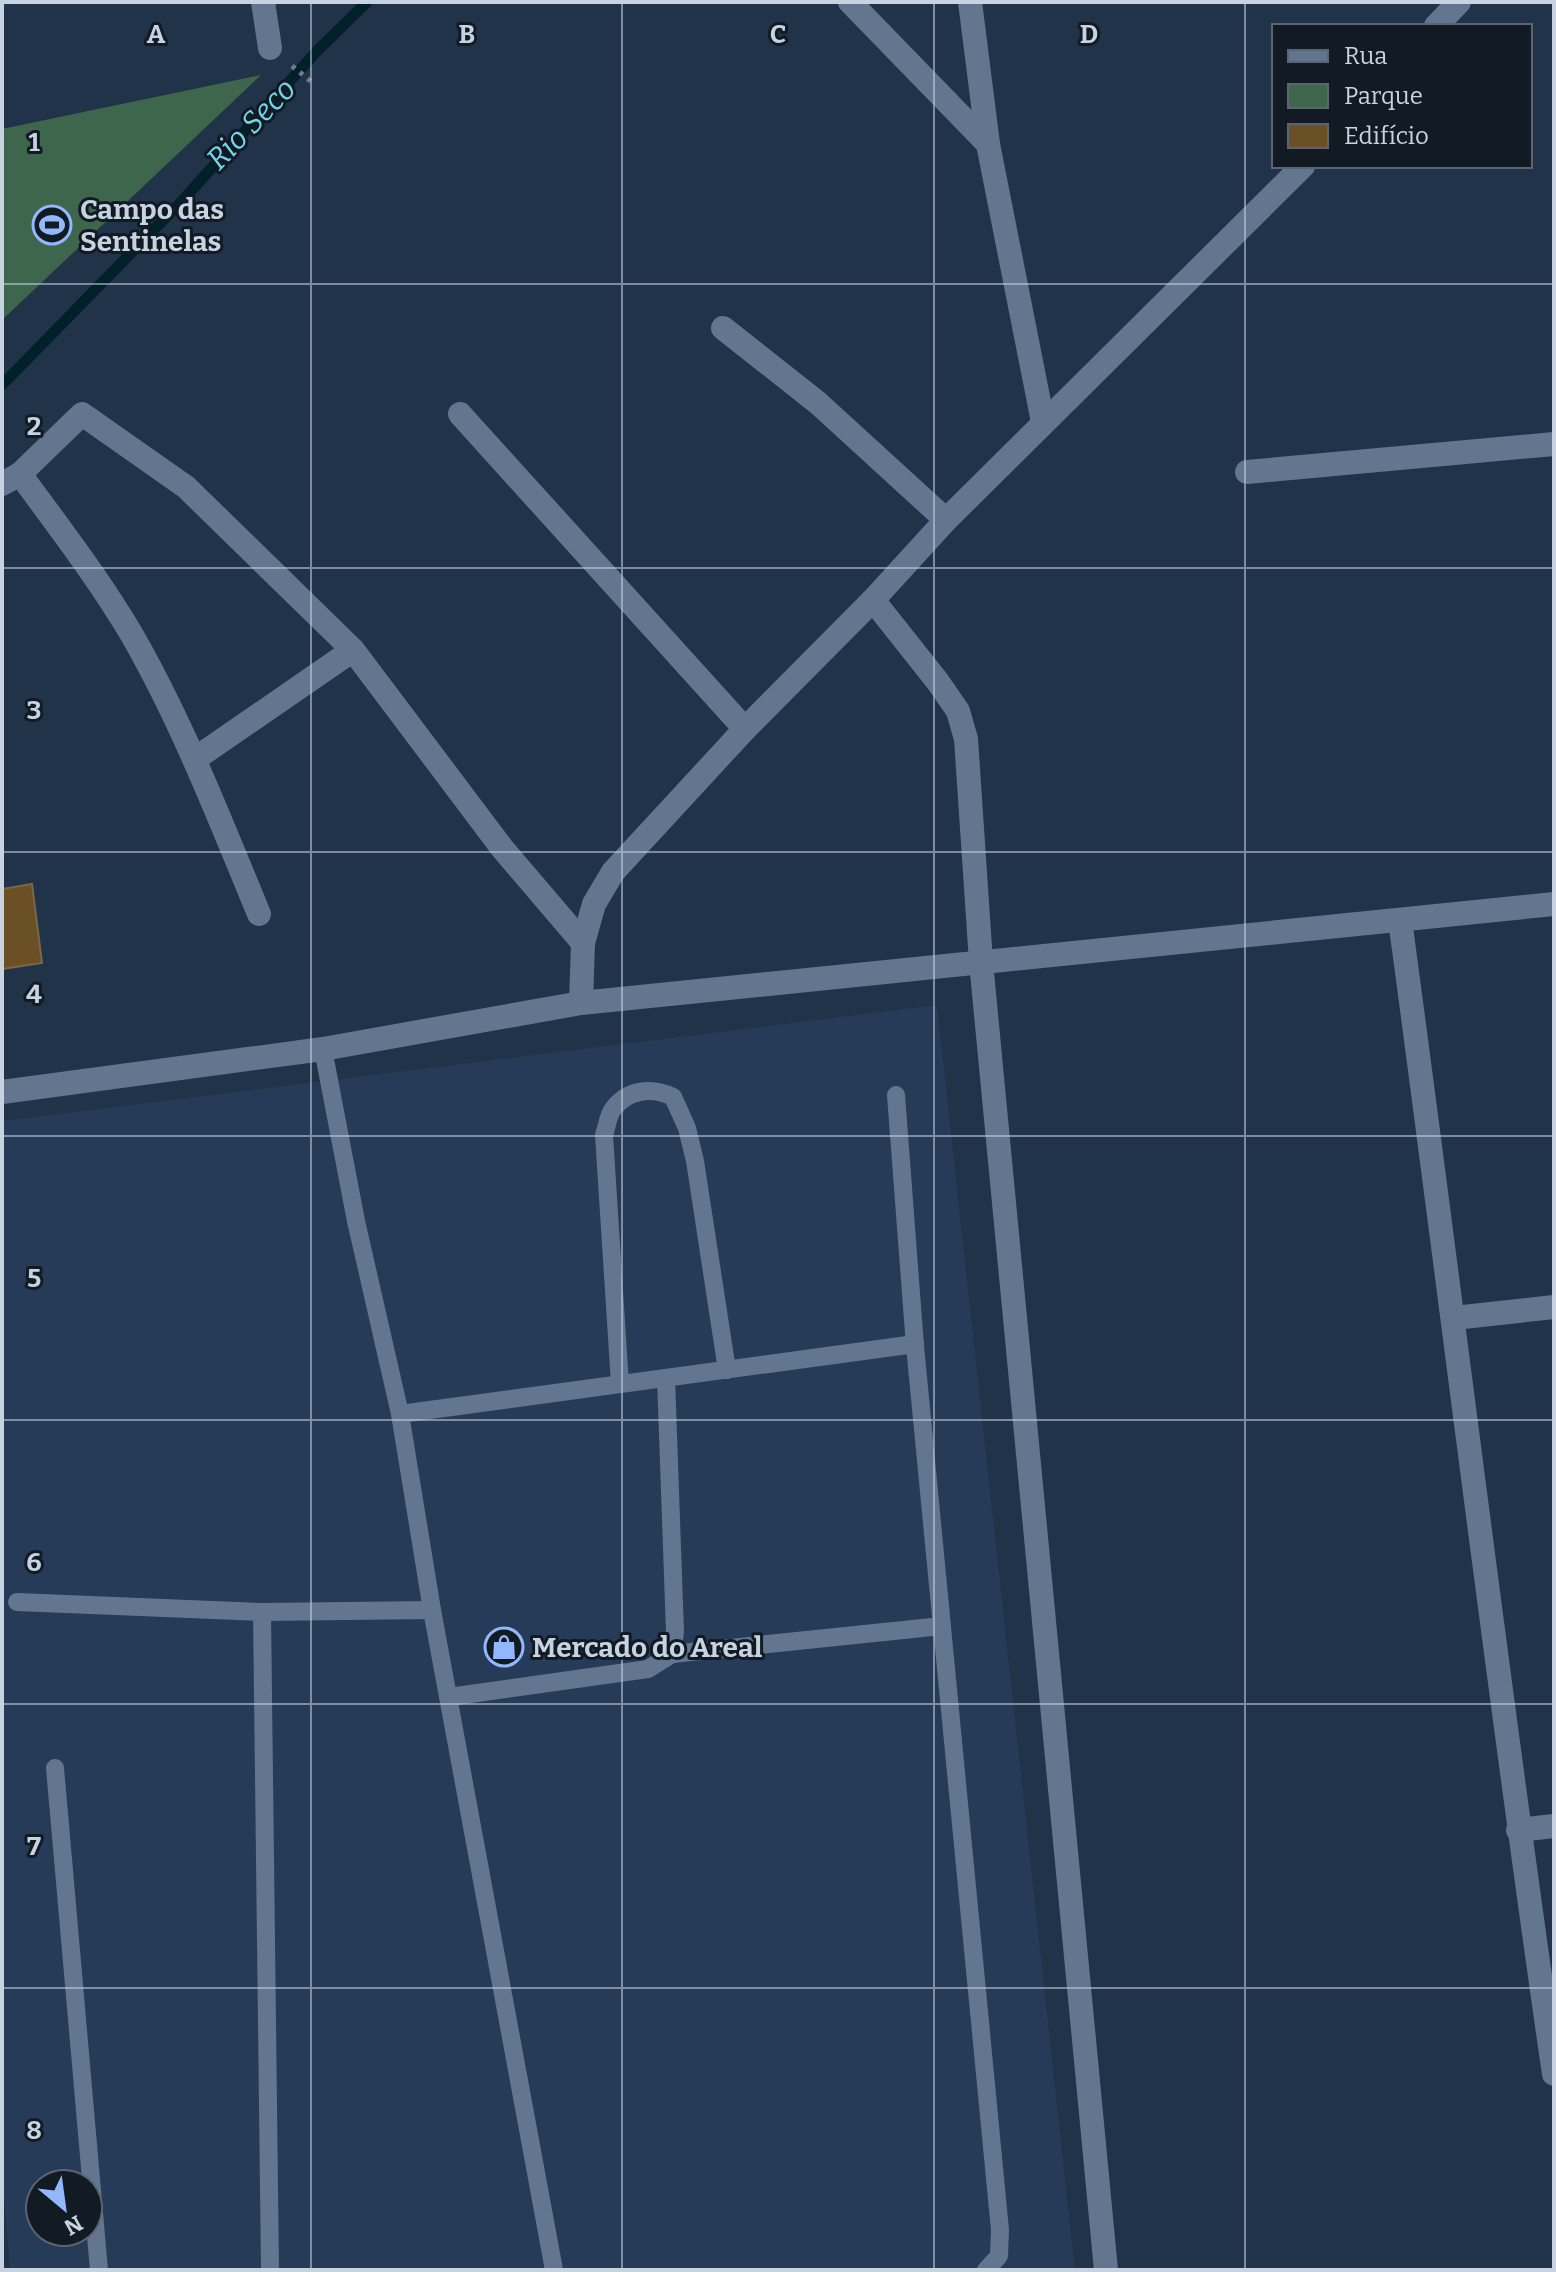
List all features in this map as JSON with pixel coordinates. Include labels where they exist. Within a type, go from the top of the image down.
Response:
[{"type":"street","points":[[263,2],[270,48]]},
{"type":"street","points":[[850,2],[988,144]]},
{"type":"street","points":[[970,2],[988,144],[1043,422]]},
{"type":"street","points":[[1438,24],[1459,2]]},
{"type":"street","points":[[581,1003],[583,943],[594,904],[613,872],[946,520],[1301,168]]},
{"type":"street","points":[[723,328],[818,403],[946,520]]},
{"type":"street","points":[[259,914],[195,759],[131,635],[80,557],[11,479],[82,414],[186,487],[353,650],[502,848],[583,943]]},
{"type":"street","points":[[460,414],[745,729]]},
{"type":"street","points":[[1247,472],[1554,444]]},
{"type":"street","points":[[873,600],[958,711],[966,739],[981,962],[1106,2270]]},
{"type":"street","points":[[195,759],[353,650]]},
{"type":"street","points":[[2,1092],[323,1049],[581,1003],[1554,904]]},
{"type":"street","points":[[1400,920],[1518,1830],[1554,2074]]},
{"type":"street","points":[[1454,1318],[1554,1307]]},
{"type":"street","points":[[1518,1830],[1554,1826]]},
{"type":"lane","points":[[323,1049],[356,1221],[400,1414],[432,1610],[554,2270]]},
{"type":"lane","points":[[620,1384],[604,1135],[612,1110],[631,1094],[657,1089],[673,1097],[687,1128],[695,1161],[727,1370]]},
{"type":"lane","points":[[896,1095],[915,1344],[1000,2230],[999,2256],[986,2270]]},
{"type":"lane","points":[[400,1414],[915,1344]]},
{"type":"lane","points":[[666,1378],[675,1632],[672,1654]]},
{"type":"lane","points":[[17,1602],[262,1612],[432,1610]]},
{"type":"lane","points":[[262,1612],[270,2270]]},
{"type":"lane","points":[[449,1697],[648,1669],[672,1654],[942,1626]]},
{"type":"lane","points":[[55,1768],[99,2270]]},
{"type":"shaded area","name":"Mercado do Areal","points":[[937,1005],[1075,2270],[10,2270],[2,2173],[2,1121]]},
{"type":"green space","name":"Campo das Sentinelas","points":[[261,75],[2,320],[2,129]]},
{"type":"building","points":[[32,884],[42,963],[2,969],[2,889]]},
{"type":"waterway","name":"Rio Seco","points":[[2,385],[182,201],[317,51],[367,2]]},
{"type":"place","name":"Campo das Sentinelas","points":[[52,225]]},
{"type":"place","name":"Mercado do Areal","points":[[504,1647]]}]
